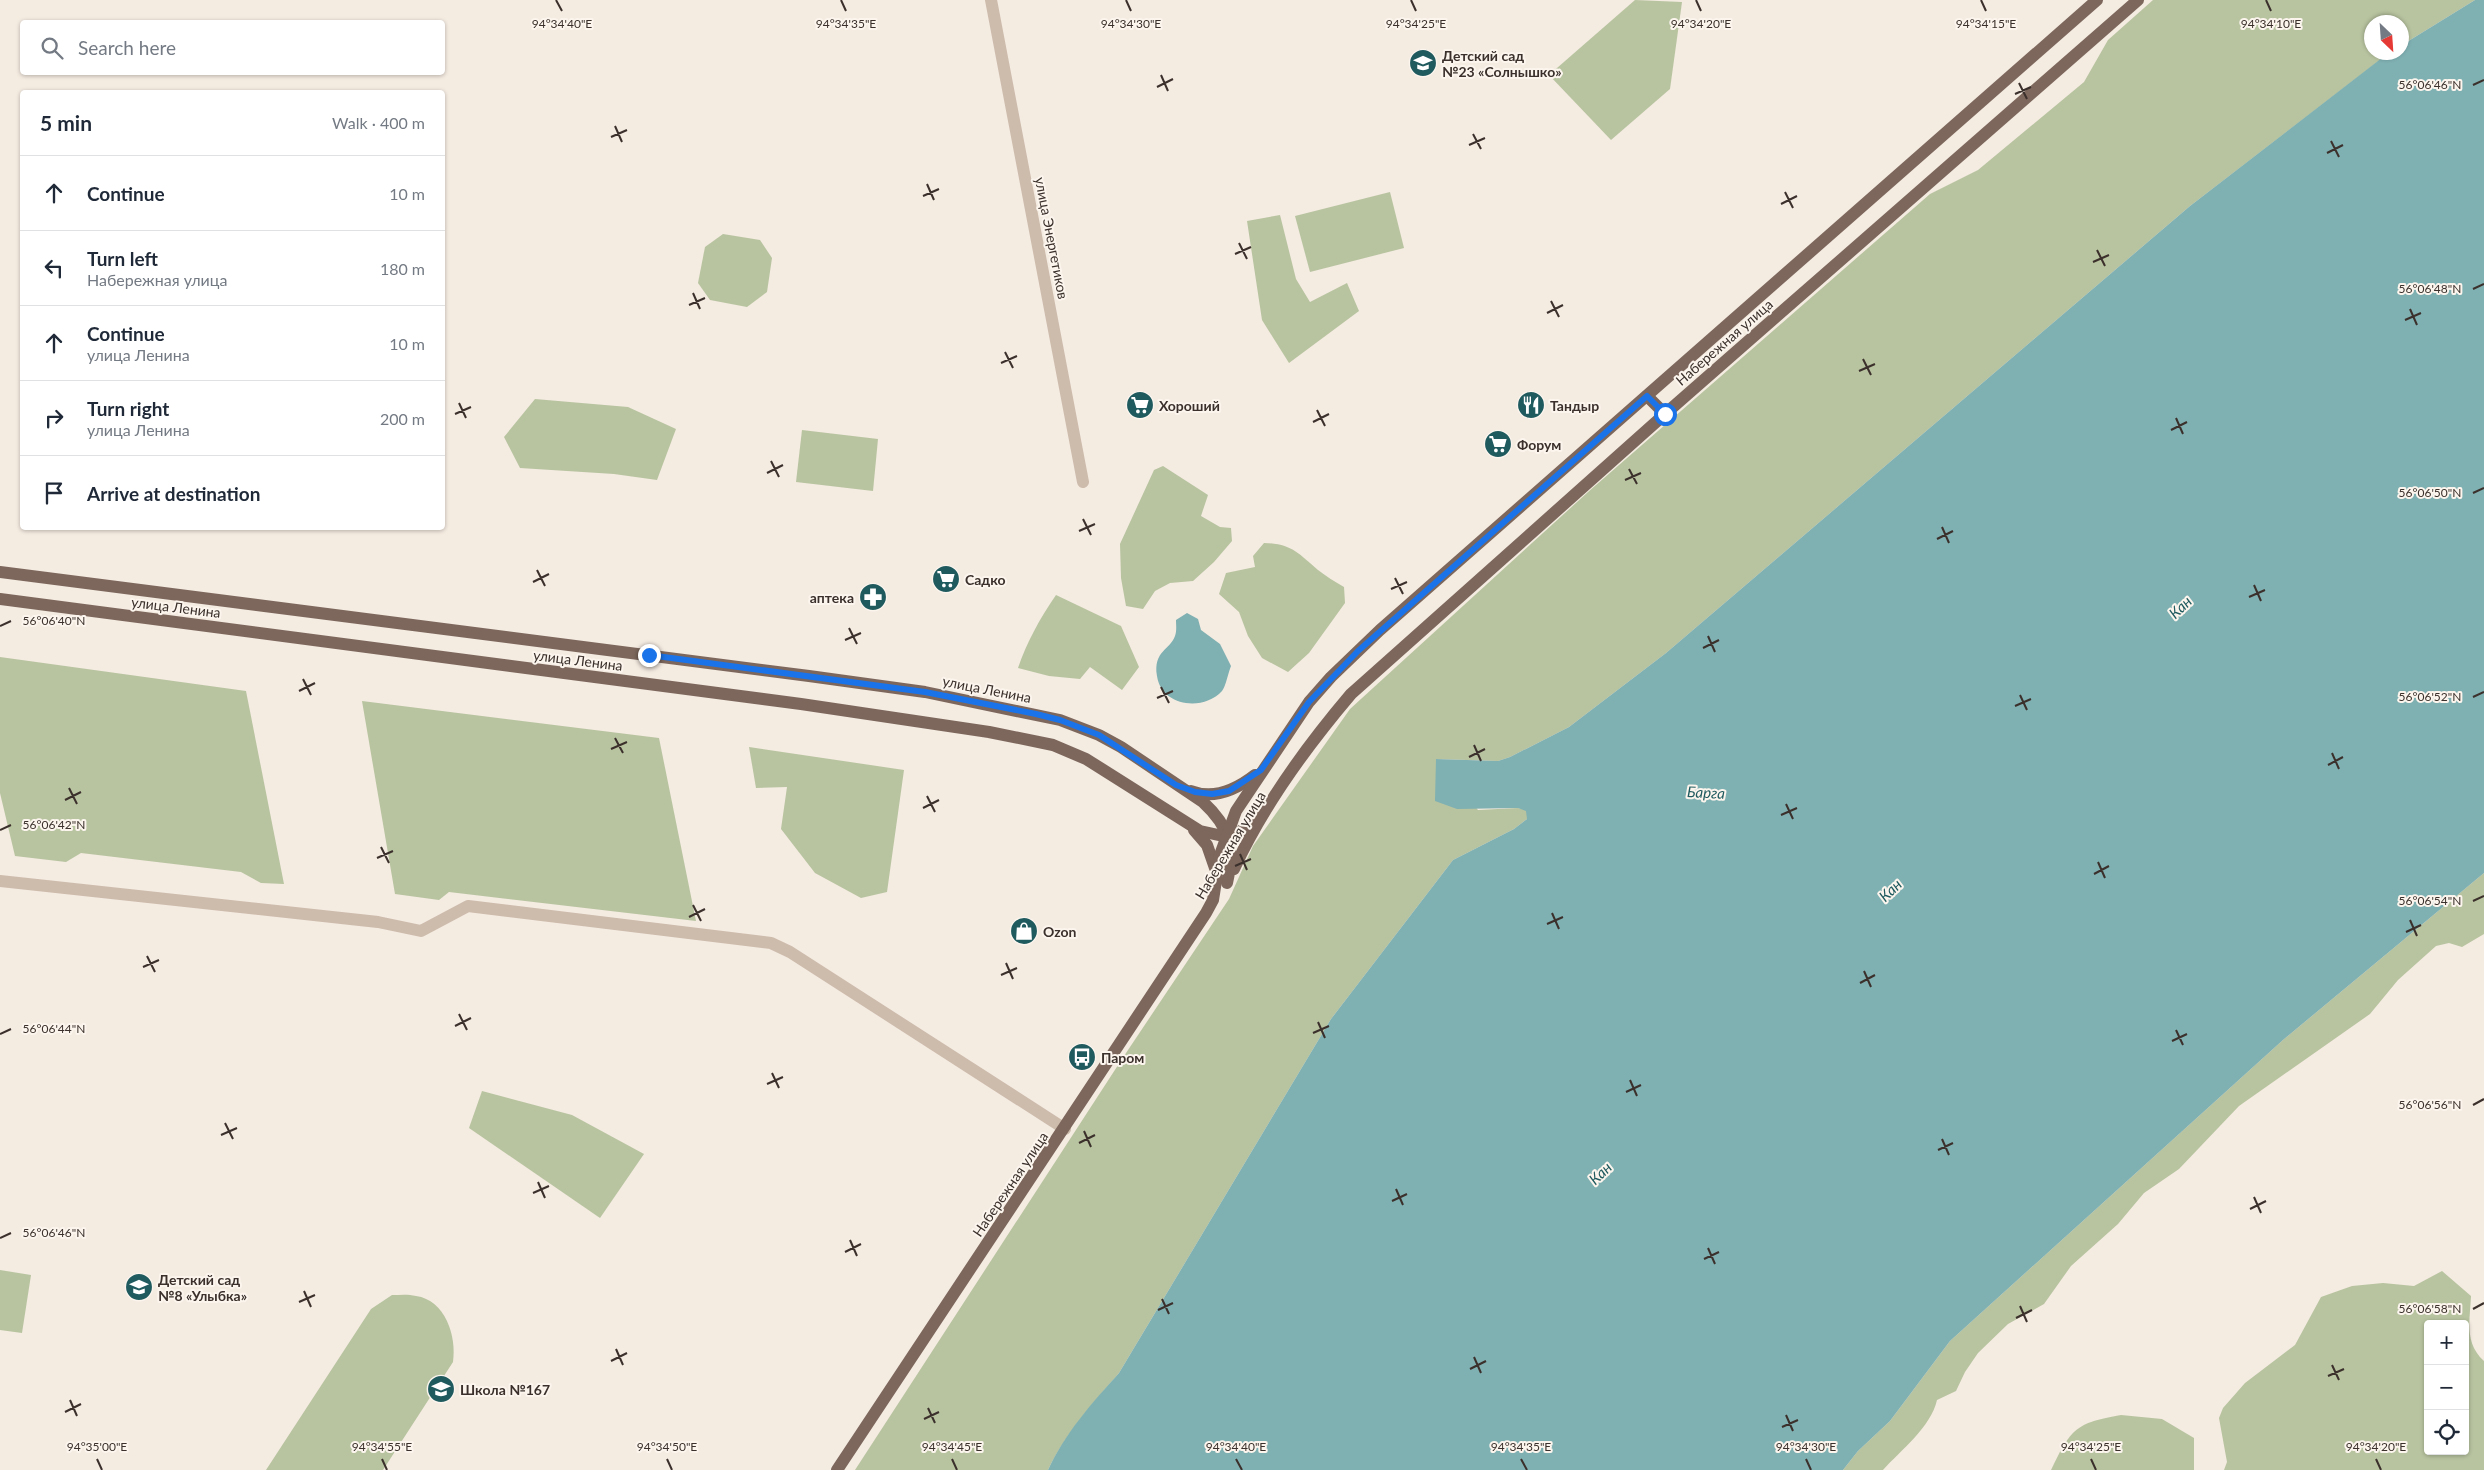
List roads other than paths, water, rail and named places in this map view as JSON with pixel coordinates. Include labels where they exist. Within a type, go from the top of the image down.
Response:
[{"type":"main road","name":"Набережная улица","points":[[1222,883],[1220,855],[1236,811],[1261,770],[1297,718],[1331,676],[1380,630],[2097,0]]},
{"type":"main road","name":"Набережная улица","points":[[837,1470],[1065,1129],[1206,913],[1265,811],[1318,734],[1351,694],[1665,414],[2138,0]]},
{"type":"main road","points":[[1647,396],[1665,414]]},
{"type":"main road","name":"улица Ленина","points":[[0,572],[925,692],[1036,714],[1077,726],[1121,747],[1203,802],[1214,813],[1226,835],[1211,835],[1189,825],[1086,759],[1053,745],[989,732],[801,704],[0,599]]},
{"type":"main road","name":"улица Ленина","points":[[1176,785],[1195,792],[1212,794],[1229,791],[1261,770]]},
{"type":"main road","points":[[1226,835],[1245,830],[1265,811]]},
{"type":"main road","name":"улица Ленина","points":[[1189,825],[1207,845],[1222,883]]},
{"type":"street","name":"улица Энергетиков","points":[[992,0],[1083,482]]},
{"type":"street","points":[[0,880],[378,922],[421,930],[468,906],[771,942],[790,952],[1065,1129]]},
{"type":"water","points":[[2475,0],[2484,0],[2484,873],[2283,1040],[1950,1341],[1890,1421],[1858,1451],[1843,1470],[1048,1470],[1062,1443],[1089,1407],[1119,1373],[1331,1019],[1453,860],[1514,829],[1527,819],[1526,811],[1518,808],[1457,809],[1435,801],[1436,759],[1498,761],[1510,757],[1569,727],[1666,653],[2190,206],[2379,60],[2409,60],[2409,41]]},
{"type":"water","points":[[1187,613],[1198,619],[1201,630],[1220,644],[1231,666],[1222,691],[1214,698],[1204,702],[1184,703],[1174,699],[1166,694],[1160,686],[1157,676],[1157,661],[1173,641],[1176,620]]},
{"type":"place","name":"Детский сад №23 «Солнышко»","points":[[1423,63]]},
{"type":"place","name":"Хороший","points":[[1140,405]]},
{"type":"place","name":"Тандыр","points":[[1531,405]]},
{"type":"place","name":"Форум","points":[[1498,444]]},
{"type":"place","name":"Садко","points":[[946,579]]},
{"type":"place","name":"аптека","points":[[873,597]]},
{"type":"place","name":"Ozon","points":[[1024,931]]},
{"type":"place","name":"Паром","points":[[1082,1057]]},
{"type":"place","name":"Детский сад №8 «Улыбка»","points":[[139,1287]]},
{"type":"place","name":"Школа №167","points":[[441,1389]]},
{"type":"water label","name":"Кан","points":[[2180,607]]},
{"type":"water label","name":"Барга","points":[[1706,792]]},
{"type":"water label","name":"Кан","points":[[1890,890]]},
{"type":"water label","name":"Кан","points":[[1600,1173]]}]
